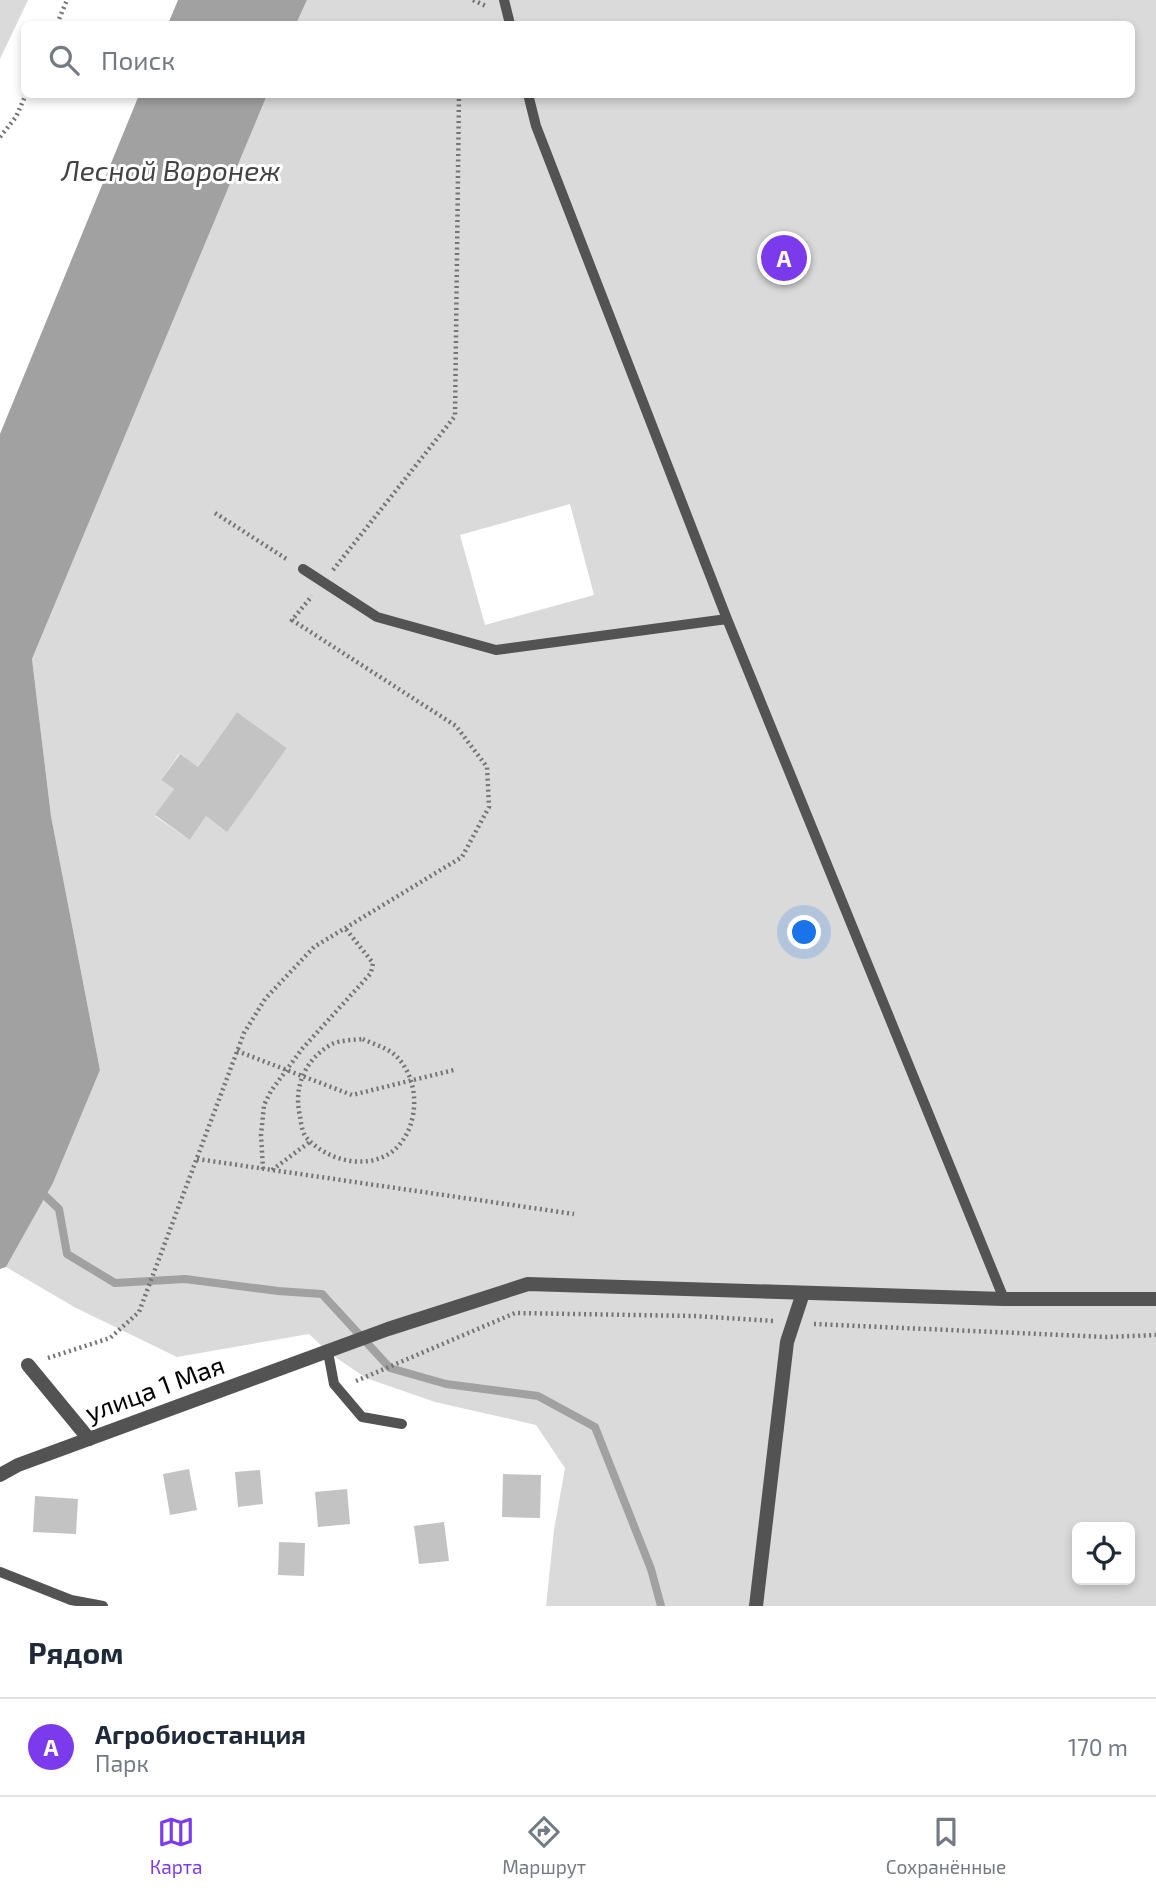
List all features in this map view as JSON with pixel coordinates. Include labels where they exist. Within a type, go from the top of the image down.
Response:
[{"type":"street","name":"улица 1 Мая","points":[[0,1475],[18,1465],[388,1329],[528,1284],[1004,1299],[1156,1299]]},
{"type":"street","points":[[756,1606],[788,1342],[803,1293]]},
{"type":"street","points":[[28,1365],[89,1439]]},
{"type":"lane","points":[[504,0],[509,21]]},
{"type":"lane","points":[[529,98],[536,126],[727,619],[1004,1299]]},
{"type":"lane","points":[[303,569],[377,617],[496,650],[727,619]]},
{"type":"lane","points":[[328,1352],[334,1384],[362,1417],[402,1424]]},
{"type":"lane","points":[[0,1572],[71,1600],[103,1606]]},
{"type":"path","points":[[58,21],[67,0]]},
{"type":"path","points":[[0,137],[16,117],[24,98]]},
{"type":"path","points":[[28,1365],[110,1338],[139,1312],[244,1033],[265,999],[314,947],[462,857],[489,807],[487,767],[456,726],[292,620],[456,416],[459,98]]},
{"type":"path","points":[[215,513],[303,569]]},
{"type":"path","points":[[263,1169],[261,1135],[264,1105],[271,1091],[302,1049],[371,973],[373,963],[345,928]]},
{"type":"path","points":[[363,1039],[396,1056],[413,1082],[414,1108],[409,1130],[399,1145],[384,1157],[358,1163],[331,1156],[304,1135],[297,1103],[301,1076],[309,1063],[333,1044],[363,1039]]},
{"type":"path","points":[[237,1051],[352,1095],[454,1070]]},
{"type":"path","points":[[272,1170],[311,1141]]},
{"type":"path","points":[[197,1159],[574,1214]]},
{"type":"path","points":[[338,1389],[515,1313],[695,1316],[1107,1337],[1156,1335]]},
{"type":"shaded area","points":[[0,0],[28,0],[0,59]]},
{"type":"shaded area","points":[[307,0],[1156,0],[1156,1606],[546,1606],[554,1530],[565,1468],[536,1425],[435,1402],[366,1378],[328,1352],[309,1334],[177,1357],[76,1308],[6,1267],[53,1183],[100,1070],[51,816],[32,659],[266,98],[1135,98],[1135,21],[297,21]],"holes":[[[570,504],[594,595],[485,625],[460,535]],[[237,712],[287,748],[227,831],[206,816],[190,840],[155,816],[174,789],[161,780],[179,754],[198,767]]]},
{"type":"water","points":[[178,0],[307,0],[297,21],[169,21]]},
{"type":"water","name":"Лесной Воронеж","points":[[138,98],[266,98],[32,659],[51,816],[100,1070],[53,1183],[6,1267],[0,1269],[0,434]]},
{"type":"building","points":[[237,712],[287,748],[227,832],[206,816],[190,840],[155,815],[174,789],[161,780],[180,754],[198,767]]},
{"type":"building","points":[[189,1469],[197,1510],[170,1515],[163,1474]]},
{"type":"building","points":[[260,1470],[263,1504],[238,1507],[235,1472]]},
{"type":"building","points":[[503,1474],[541,1475],[540,1518],[502,1517]]},
{"type":"building","points":[[347,1489],[350,1524],[318,1527],[315,1492]]},
{"type":"building","points":[[35,1496],[78,1499],[76,1534],[33,1532]]},
{"type":"building","points":[[444,1522],[449,1561],[419,1564],[414,1526]]},
{"type":"building","points":[[279,1542],[305,1543],[304,1576],[278,1575]]},
{"type":"waterway","points":[[40,1191],[59,1209],[67,1254],[115,1283],[185,1279],[322,1294],[390,1368],[446,1384],[538,1396],[595,1427],[651,1569],[661,1606]]},
{"type":"place","name":"Агробиостанция","points":[[784,258]]}]
